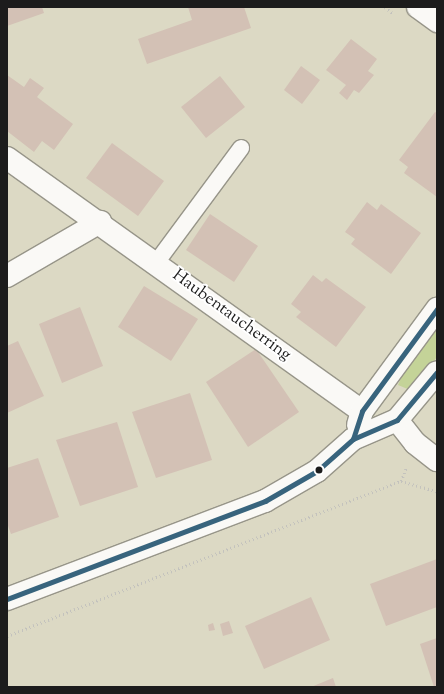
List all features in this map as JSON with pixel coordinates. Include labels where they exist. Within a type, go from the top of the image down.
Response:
[{"type":"street","points":[[418,7],[437,21]]},
{"type":"street","name":"Haubentaucherring","points":[[7,158],[100,222],[362,411]]},
{"type":"street","points":[[7,276],[100,222]]},
{"type":"street","points":[[354,440],[362,411],[437,309]]},
{"type":"street","points":[[7,599],[265,501],[317,471],[354,440],[397,420],[437,372]]},
{"type":"street","points":[[397,420],[415,443],[437,460]]},
{"type":"lane","points":[[156,263],[241,148]]},
{"type":"path","points":[[401,481],[415,443]]},
{"type":"path","points":[[7,636],[401,481],[437,492]]},
{"type":"green space","points":[[437,323],[437,357],[410,390],[398,385],[406,366]]},
{"type":"building","points":[[7,7],[42,7],[44,13],[7,26]]},
{"type":"building","points":[[188,7],[244,7],[251,28],[147,64],[138,39],[192,20]]},
{"type":"building","points":[[351,39],[377,59],[368,71],[374,75],[359,93],[354,90],[347,100],[339,93],[346,85],[326,70]]},
{"type":"building","points":[[301,66],[320,80],[302,104],[284,90]]},
{"type":"building","points":[[7,75],[24,87],[30,78],[44,88],[37,97],[73,124],[54,150],[42,141],[34,152],[7,131]]},
{"type":"building","points":[[220,76],[245,107],[206,138],[181,107]]},
{"type":"building","points":[[435,112],[437,113],[437,197],[404,173],[408,167],[399,160]]},
{"type":"building","points":[[112,143],[164,181],[138,216],[86,178]]},
{"type":"building","points":[[367,202],[377,210],[381,204],[421,233],[391,274],[351,244],[355,239],[345,232]]},
{"type":"building","points":[[210,214],[258,246],[234,282],[186,250]]},
{"type":"building","points":[[313,275],[322,282],[326,278],[366,307],[336,347],[296,317],[301,312],[291,304]]},
{"type":"building","points":[[144,286],[198,319],[171,361],[118,327]]},
{"type":"building","points":[[80,307],[103,366],[62,383],[39,324]]},
{"type":"building","points":[[18,341],[44,396],[7,413],[7,346]]},
{"type":"building","points":[[256,349],[299,412],[248,447],[206,382]]},
{"type":"building","points":[[190,393],[212,460],[156,478],[132,412]]},
{"type":"building","points":[[117,422],[138,487],[80,506],[56,440]]},
{"type":"building","points":[[38,458],[59,517],[11,534],[7,523],[7,468]]},
{"type":"building","points":[[437,559],[437,607],[386,626],[370,584]]},
{"type":"building","points":[[311,597],[330,640],[264,669],[245,626]]},
{"type":"building","points":[[229,621],[233,633],[223,636],[220,624]]},
{"type":"building","points":[[213,623],[215,630],[209,631],[208,625]]},
{"type":"building","points":[[437,638],[437,687],[434,687],[420,644]]},
{"type":"building","points":[[333,678],[336,687],[311,687]]},
{"type":"transit line","points":[[353,439],[362,411],[437,309]]},
{"type":"transit line","points":[[7,599],[265,501],[317,471],[353,439],[397,420],[437,372]]}]
